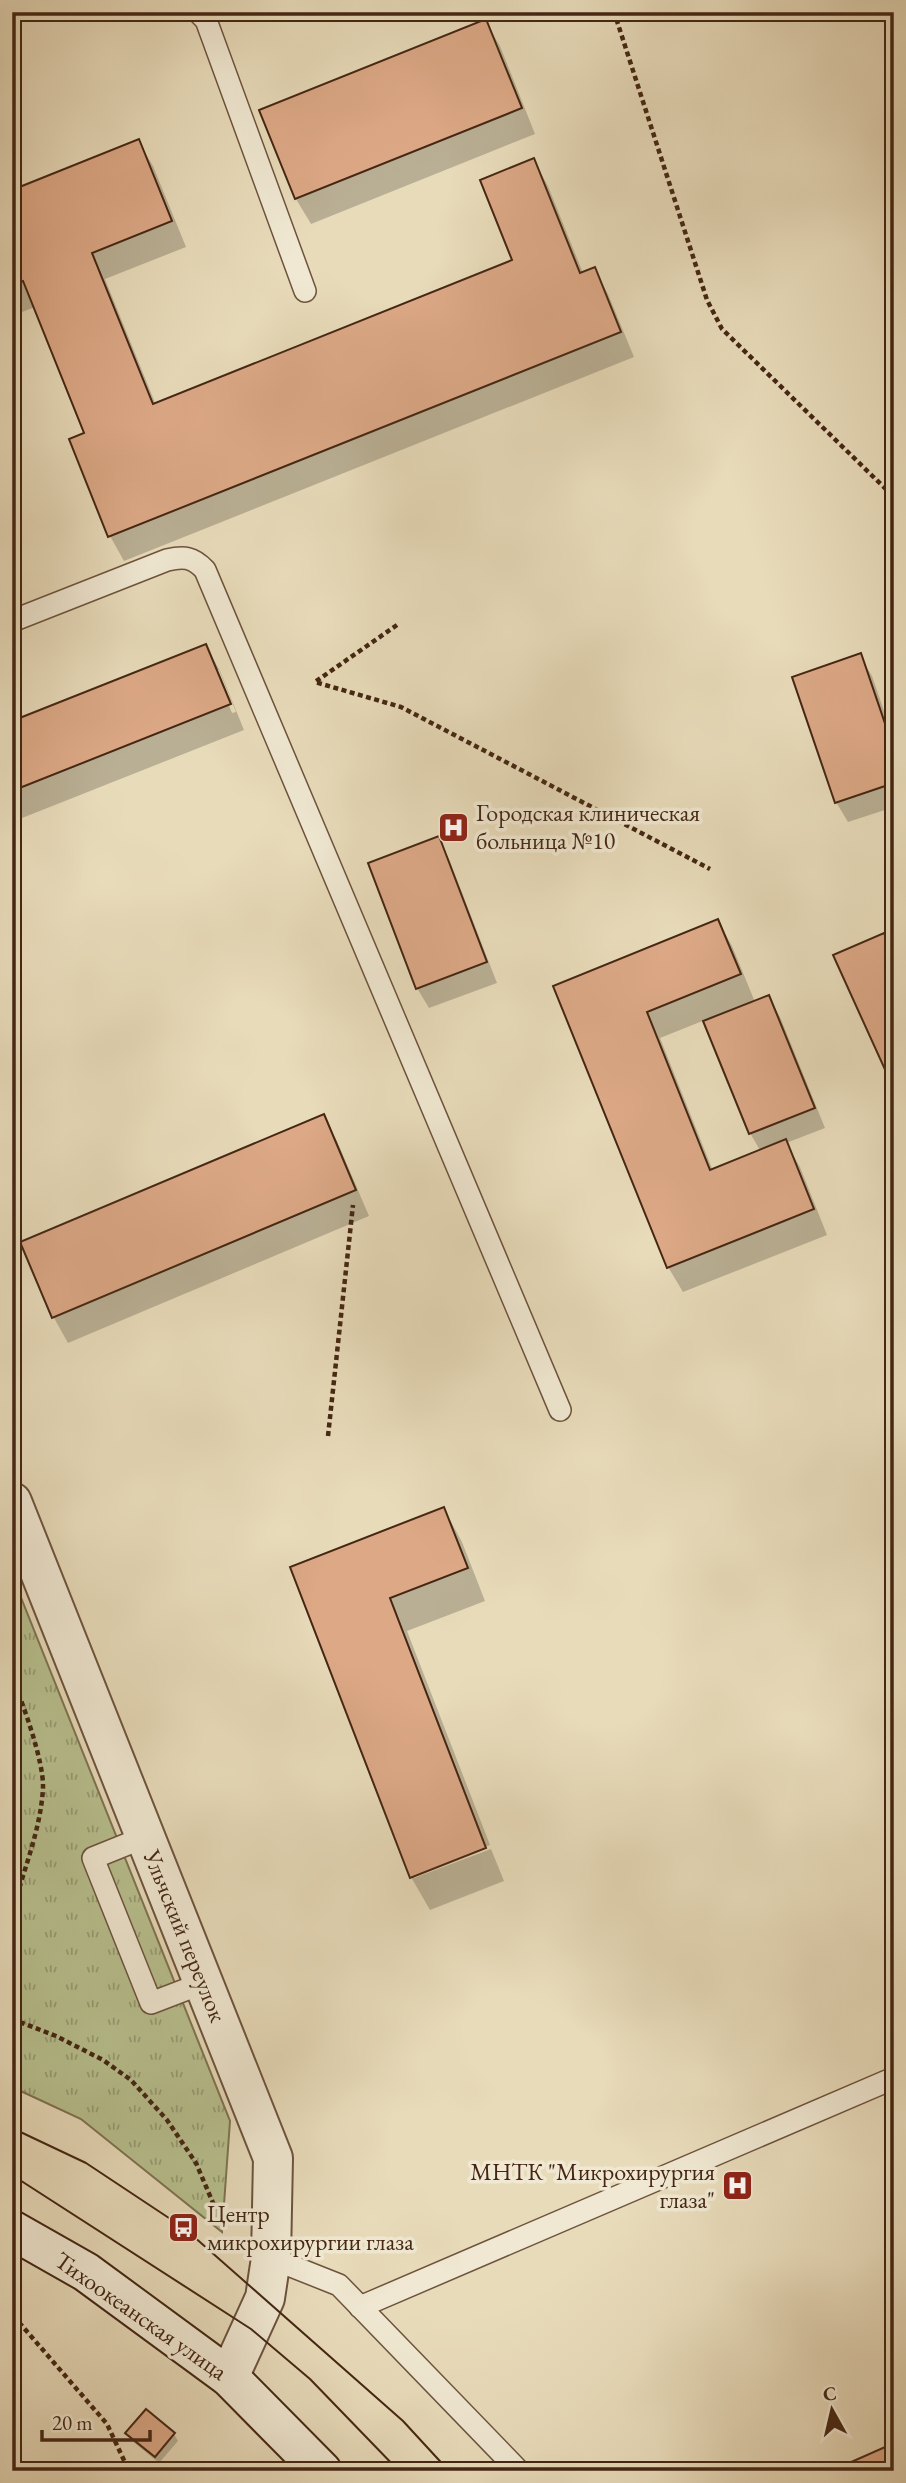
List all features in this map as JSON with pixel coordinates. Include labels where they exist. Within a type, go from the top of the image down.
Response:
[{"type":"street","name":"Ульчский переулок","points":[[12,1502],[273,2158],[271,2258],[265,2298],[229,2377]]},
{"type":"street","name":"Тихоокеанская улица","points":[[12,2230],[86,2272],[229,2377],[322,2471]]},
{"type":"lane","points":[[198,12],[206,20],[304,291]]},
{"type":"lane","points":[[12,621],[182,556],[195,559],[205,570],[560,1410]]},
{"type":"lane","points":[[145,1837],[93,1858],[151,2003],[203,1983]]},
{"type":"lane","points":[[360,2306],[894,2078]]},
{"type":"lane","points":[[271,2258],[339,2285],[519,2471]]},
{"type":"path","points":[[612,12],[707,299],[722,329],[894,497]]},
{"type":"path","points":[[397,625],[315,682],[401,707],[710,869]]},
{"type":"path","points":[[328,1436],[353,1205]]},
{"type":"path","points":[[12,1678],[33,1738],[43,1787],[36,1828],[16,1899]]},
{"type":"path","points":[[12,2019],[56,2036],[103,2060],[131,2080],[167,2120],[197,2163],[215,2210]]},
{"type":"path","points":[[12,2318],[17,2320],[107,2424],[129,2471]]},
{"type":"green space","points":[[12,1575],[230,2121],[222,2232],[81,2119],[12,2087]]},
{"type":"building","points":[[486,19],[522,108],[295,199],[259,110]]},
{"type":"building","points":[[139,139],[172,221],[92,253],[153,404],[512,260],[480,180],[534,158],[580,273],[595,267],[621,332],[108,537],[69,439],[84,433],[23,281],[12,285],[12,190]]},
{"type":"building","points":[[206,644],[231,704],[12,791],[12,721]]},
{"type":"building","points":[[861,653],[894,750],[894,783],[835,803],[792,677]]},
{"type":"building","points":[[439,836],[487,962],[416,989],[368,863]]},
{"type":"building","points":[[718,919],[741,974],[647,1012],[710,1170],[786,1139],[814,1209],[667,1268],[553,986]]},
{"type":"building","points":[[884,933],[894,955],[894,1071],[887,1074],[833,955]]},
{"type":"building","points":[[769,995],[815,1108],[749,1134],[703,1021]]},
{"type":"building","points":[[324,1114],[356,1190],[52,1318],[20,1242]]},
{"type":"building","points":[[444,1507],[468,1568],[390,1598],[486,1848],[410,1878],[290,1567]]},
{"type":"building","points":[[146,2409],[175,2433],[155,2457],[125,2433]]},
{"type":"building","points":[[894,2443],[894,2471],[831,2471]]},
{"type":"building","points":[[217,2464],[225,2471],[211,2471]]},
{"type":"tram line","points":[[12,2128],[86,2163],[184,2228],[403,2421],[449,2471]]},
{"type":"tram line","points":[[12,2175],[251,2329],[310,2379],[399,2471]]},
{"type":"place","name":"Городская клиническая больница №10","points":[[453,827]]},
{"type":"place","name":"МНТК \"Микрохирургия глаза\"","points":[[738,2186]]},
{"type":"place","name":"Центр микрохирургии глаза","points":[[184,2228]]}]
